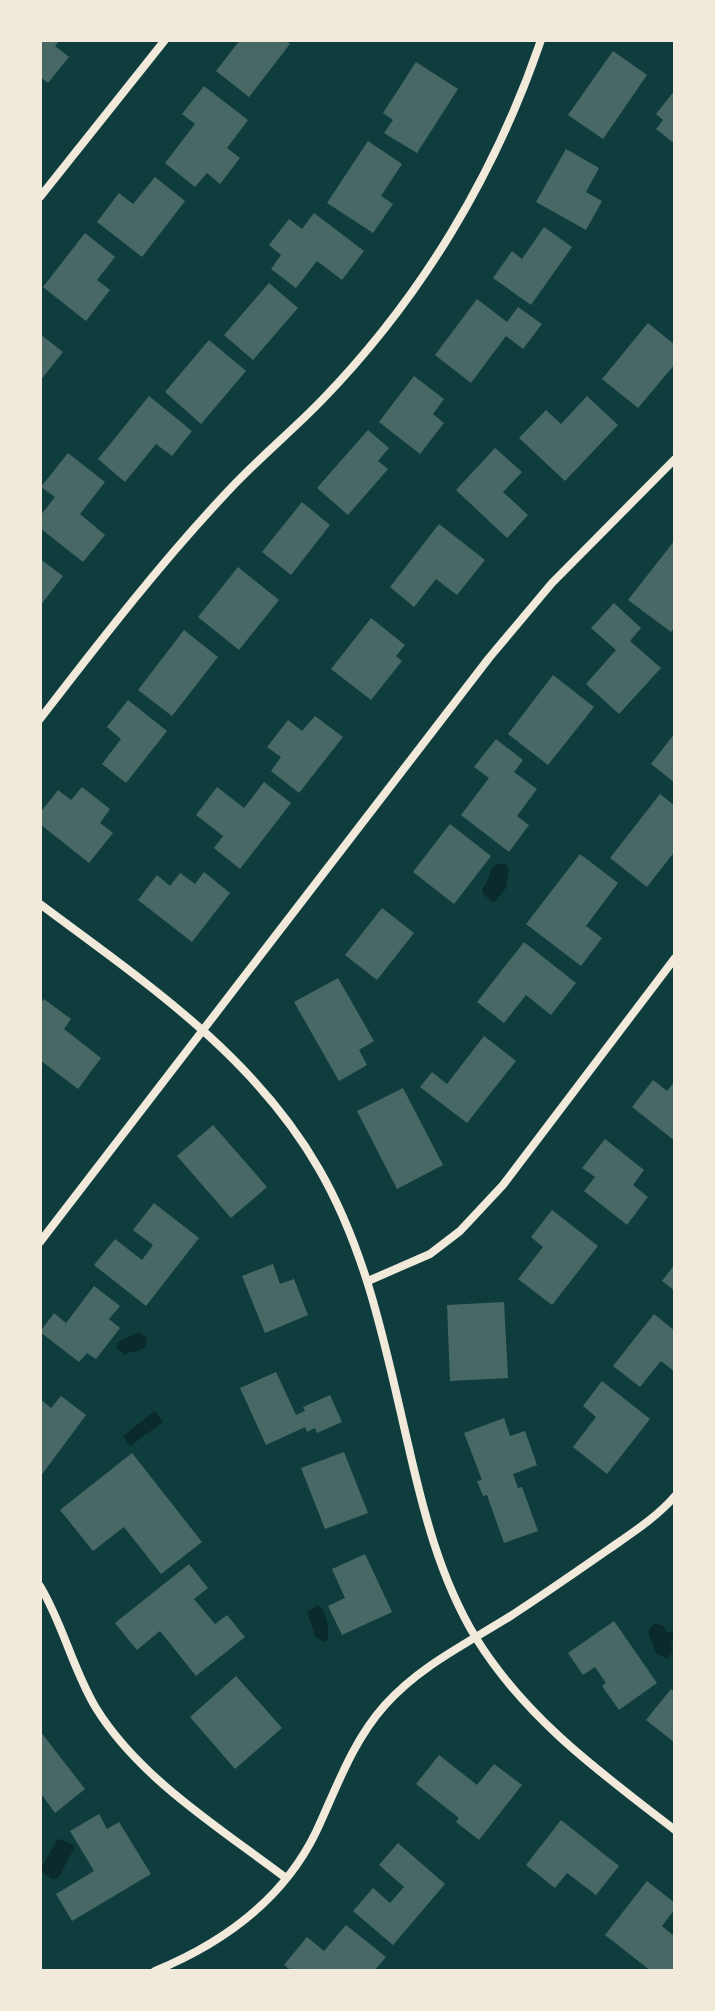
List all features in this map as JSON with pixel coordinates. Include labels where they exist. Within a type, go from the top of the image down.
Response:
[{"type":"street","points":[[40,197],[165,40]]},
{"type":"street","points":[[40,719],[170,554],[232,487],[322,400],[374,342],[427,273],[499,148],[541,40]]},
{"type":"street","points":[[40,1242],[489,658],[552,583],[675,459]]},
{"type":"street","points":[[40,904],[204,1030],[240,1064],[281,1112],[318,1168],[350,1231],[368,1281],[418,1488],[438,1555],[476,1637],[520,1699],[547,1727],[675,1830]]},
{"type":"street","points":[[368,1281],[430,1254],[460,1231],[503,1185],[675,958]]},
{"type":"street","points":[[155,1971],[196,1954],[233,1931],[267,1901],[315,1834],[345,1764],[385,1705],[410,1681],[629,1535],[665,1508],[675,1496]]},
{"type":"street","points":[[40,1586],[80,1682],[122,1744],[157,1779],[286,1878]]},
{"type":"water","points":[[496,864],[506,864],[509,869],[506,888],[494,903],[483,894],[482,889]]},
{"type":"water","points":[[137,1333],[147,1338],[141,1350],[126,1355],[117,1348],[118,1342]]},
{"type":"water","points":[[155,1411],[163,1422],[130,1446],[123,1436]]},
{"type":"water","points":[[318,1605],[328,1627],[327,1640],[323,1642],[315,1636],[307,1612]]},
{"type":"water","points":[[654,1623],[664,1626],[667,1632],[675,1631],[675,1638],[671,1641],[673,1652],[667,1659],[656,1653],[648,1632]]},
{"type":"water","points":[[61,1839],[74,1849],[58,1878],[52,1879],[41,1868],[57,1840]]},
{"type":"building","points":[[40,40],[60,40],[55,46],[69,57],[48,83],[40,77]]},
{"type":"building","points":[[240,40],[285,40],[290,44],[249,97],[216,71]]},
{"type":"building","points":[[613,51],[647,75],[603,139],[568,115]]},
{"type":"building","points":[[416,62],[458,89],[417,153],[384,133],[393,120],[383,113]]},
{"type":"building","points":[[204,86],[248,120],[227,148],[240,158],[220,184],[207,173],[195,187],[165,163],[195,124],[182,114]]},
{"type":"building","points":[[675,90],[675,144],[656,129],[663,120],[656,114]]},
{"type":"building","points":[[368,141],[402,164],[381,196],[393,204],[373,233],[327,203]]},
{"type":"building","points":[[566,149],[599,168],[586,192],[602,201],[586,230],[536,202]]},
{"type":"building","points":[[155,177],[185,201],[142,257],[97,222],[119,193],[133,204]]},
{"type":"building","points":[[314,213],[364,251],[342,280],[317,261],[296,288],[271,269],[281,255],[269,245],[289,219],[302,229]]},
{"type":"building","points":[[544,227],[572,247],[531,305],[493,278],[512,251],[522,259]]},
{"type":"building","points":[[85,233],[115,257],[97,280],[110,290],[86,321],[43,287]]},
{"type":"building","points":[[269,283],[298,308],[253,360],[224,335]]},
{"type":"building","points":[[477,299],[507,322],[518,307],[542,324],[523,349],[506,336],[471,383],[435,355]]},
{"type":"building","points":[[648,323],[675,345],[675,364],[638,408],[602,379]]},
{"type":"building","points":[[40,334],[63,352],[40,381]]},
{"type":"building","points":[[209,340],[246,371],[201,424],[165,392]]},
{"type":"building","points":[[414,376],[444,399],[433,414],[444,423],[420,454],[379,422]]},
{"type":"building","points":[[149,396],[192,431],[172,456],[156,444],[125,482],[98,459]]},
{"type":"building","points":[[587,396],[618,425],[565,481],[519,438],[546,410],[561,424]]},
{"type":"building","points":[[368,430],[389,448],[378,461],[388,469],[348,515],[317,488]]},
{"type":"building","points":[[495,448],[522,472],[503,492],[528,515],[507,538],[456,490]]},
{"type":"building","points":[[68,453],[105,482],[80,514],[105,535],[83,562],[40,528],[40,516],[55,497],[41,487]]},
{"type":"building","points":[[302,502],[330,525],[291,575],[262,552]]},
{"type":"building","points":[[439,524],[485,560],[457,595],[436,579],[414,607],[390,587]]},
{"type":"building","points":[[675,540],[675,627],[671,632],[628,600]]},
{"type":"building","points":[[40,559],[63,576],[40,606]]},
{"type":"building","points":[[238,567],[279,600],[239,650],[198,617]]},
{"type":"building","points":[[614,603],[641,628],[630,641],[661,668],[619,714],[586,684],[616,650],[591,628]]},
{"type":"building","points":[[371,618],[405,645],[396,656],[402,661],[371,700],[331,669]]},
{"type":"building","points":[[184,630],[218,657],[172,716],[138,690]]},
{"type":"building","points":[[553,675],[594,707],[548,765],[508,734]]},
{"type":"building","points":[[128,700],[167,731],[126,783],[102,764],[121,739],[107,727]]},
{"type":"building","points":[[315,716],[343,737],[299,793],[271,771],[281,757],[267,747],[288,720],[302,731]]},
{"type":"building","points":[[675,733],[675,783],[651,764]]},
{"type":"building","points":[[496,739],[523,760],[514,772],[537,789],[517,816],[529,825],[509,852],[461,815],[489,778],[474,767]]},
{"type":"building","points":[[264,782],[291,803],[240,869],[214,848],[223,836],[196,815],[217,787],[244,808]]},
{"type":"building","points":[[82,787],[110,809],[100,823],[113,833],[89,863],[40,824],[40,813],[58,790],[71,800]]},
{"type":"building","points":[[660,794],[675,806],[675,851],[647,887],[610,858]]},
{"type":"building","points":[[450,824],[491,856],[454,904],[413,872]]},
{"type":"building","points":[[580,854],[618,883],[586,926],[602,938],[581,966],[526,924]]},
{"type":"building","points":[[204,872],[230,893],[192,942],[138,900],[157,875],[170,886],[180,873],[195,884]]},
{"type":"building","points":[[382,908],[414,933],[377,980],[345,955]]},
{"type":"building","points":[[524,942],[576,983],[551,1015],[526,995],[504,1023],[477,1002]]},
{"type":"building","points":[[338,978],[374,1041],[359,1050],[367,1065],[339,1081],[294,1002]]},
{"type":"building","points":[[44,999],[71,1019],[64,1029],[101,1058],[78,1089],[40,1060],[40,1004]]},
{"type":"building","points":[[484,1036],[516,1061],[467,1123],[420,1087],[432,1072],[447,1084]]},
{"type":"building","points":[[653,1080],[667,1091],[675,1081],[675,1141],[632,1107]]},
{"type":"building","points":[[403,1088],[443,1165],[397,1189],[357,1111]]},
{"type":"building","points":[[213,1125],[267,1187],[231,1218],[177,1156]]},
{"type":"building","points":[[605,1139],[644,1170],[633,1185],[648,1197],[627,1225],[584,1191],[595,1177],[582,1168]]},
{"type":"building","points":[[154,1203],[199,1238],[146,1306],[94,1265],[115,1239],[142,1260],[153,1245],[133,1230]]},
{"type":"building","points":[[552,1210],[598,1246],[552,1305],[518,1279],[543,1247],[531,1237]]},
{"type":"building","points":[[273,1264],[280,1284],[294,1279],[308,1315],[265,1333],[242,1276]]},
{"type":"building","points":[[675,1264],[675,1291],[662,1281]]},
{"type":"building","points":[[94,1286],[120,1306],[109,1319],[120,1328],[96,1359],[87,1353],[79,1362],[40,1332],[54,1313],[66,1323]]},
{"type":"building","points":[[504,1302],[508,1378],[450,1381],[447,1305]]},
{"type":"building","points":[[654,1314],[675,1331],[675,1372],[661,1361],[640,1387],[613,1366]]},
{"type":"building","points":[[276,1372],[296,1415],[305,1411],[303,1407],[330,1395],[342,1422],[317,1433],[315,1428],[307,1432],[305,1427],[266,1445],[240,1388]]},
{"type":"building","points":[[602,1381],[650,1419],[607,1474],[573,1447],[596,1417],[583,1406]]},
{"type":"building","points":[[61,1396],[86,1415],[40,1477],[40,1399],[51,1408]]},
{"type":"building","points":[[504,1418],[510,1436],[525,1431],[537,1465],[513,1474],[518,1488],[522,1487],[538,1531],[504,1543],[487,1495],[483,1496],[477,1481],[482,1480],[464,1433]]},
{"type":"building","points":[[344,1452],[368,1513],[325,1529],[301,1468]]},
{"type":"building","points":[[132,1453],[202,1542],[161,1574],[124,1527],[93,1551],[60,1510]]},
{"type":"building","points":[[365,1554],[392,1612],[342,1635],[328,1606],[345,1598],[332,1569]]},
{"type":"building","points":[[189,1564],[208,1588],[194,1599],[215,1624],[227,1615],[245,1637],[196,1676],[160,1631],[137,1650],[115,1623]]},
{"type":"building","points":[[614,1621],[657,1683],[619,1710],[602,1686],[606,1683],[595,1667],[583,1675],[568,1653]]},
{"type":"building","points":[[236,1676],[282,1728],[235,1769],[190,1717]]},
{"type":"building","points":[[671,1689],[675,1692],[675,1743],[646,1720]]},
{"type":"building","points":[[40,1731],[85,1789],[55,1813],[42,1795],[40,1797]]},
{"type":"building","points":[[439,1755],[477,1785],[494,1764],[522,1785],[479,1840],[456,1822],[459,1818],[416,1784]]},
{"type":"building","points":[[99,1814],[107,1829],[119,1822],[151,1874],[72,1921],[56,1894],[94,1871],[70,1831]]},
{"type":"building","points":[[561,1820],[619,1866],[596,1895],[567,1873],[555,1888],[526,1865]]},
{"type":"building","points":[[398,1843],[445,1884],[393,1945],[353,1911],[373,1888],[390,1903],[404,1887],[379,1865]]},
{"type":"building","points":[[647,1881],[675,1903],[675,1909],[662,1926],[675,1937],[675,1971],[651,1971],[605,1935]]},
{"type":"building","points":[[346,1925],[386,1957],[374,1971],[292,1971],[284,1965],[307,1937],[324,1951]]}]
